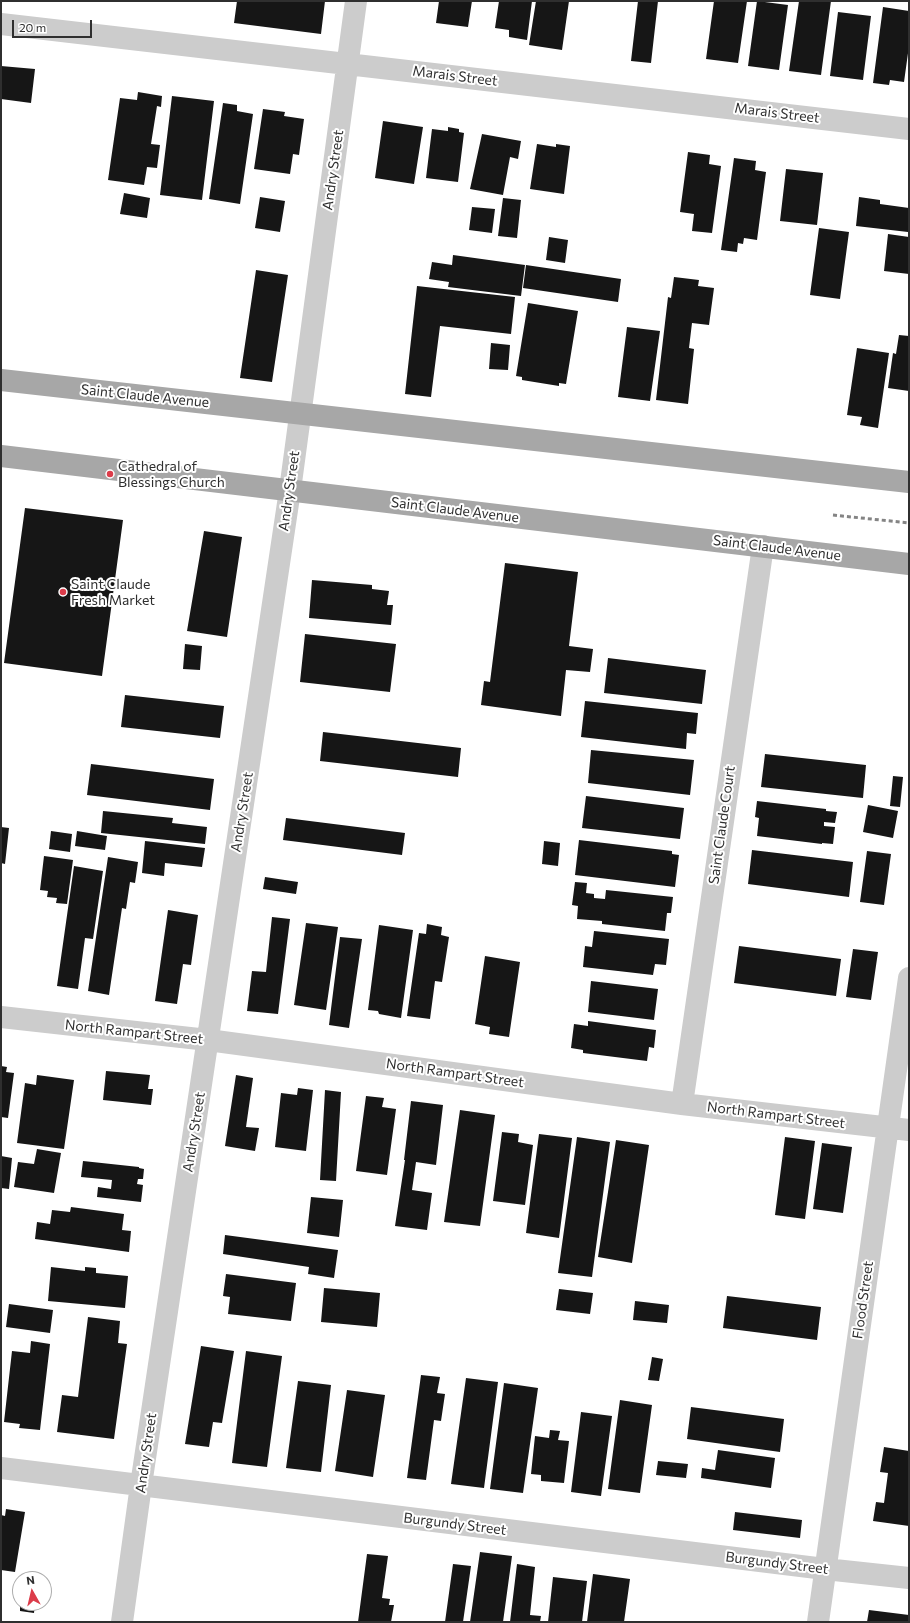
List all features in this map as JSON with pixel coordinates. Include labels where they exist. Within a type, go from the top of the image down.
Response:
[{"type":"main road","name":"Saint Claude Avenue","points":[[1,380],[909,482]]},
{"type":"main road","name":"Saint Claude Avenue","points":[[1,456],[909,564]]},
{"type":"street","name":"Andry Street","points":[[122,1622],[141,1485],[290,490],[356,1]]},
{"type":"street","name":"Marais Street","points":[[1,24],[909,129]]},
{"type":"street","name":"Saint Claude Court","points":[[682,1104],[763,546]]},
{"type":"street","name":"Flood Street","points":[[818,1622],[909,978]]},
{"type":"street","name":"North Rampart Street","points":[[1,1017],[208,1040],[682,1104],[909,1130]]},
{"type":"street","name":"Burgundy Street","points":[[1,1468],[909,1578]]},
{"type":"building","points":[[237,1],[325,1],[321,34],[234,23]]},
{"type":"building","points":[[439,1],[472,1],[468,27],[436,23]]},
{"type":"building","points":[[499,1],[532,1],[527,40],[509,37],[509,30],[495,28]]},
{"type":"building","points":[[536,1],[569,1],[562,50],[529,45]]},
{"type":"building","points":[[638,1],[658,1],[651,63],[631,61]]},
{"type":"building","points":[[714,1],[747,1],[738,63],[706,59]]},
{"type":"building","points":[[757,1],[788,5],[779,70],[748,66]]},
{"type":"building","points":[[799,1],[831,1],[821,75],[789,71]]},
{"type":"building","points":[[883,7],[909,11],[909,46],[904,82],[890,80],[889,85],[873,83]]},
{"type":"building","points":[[838,12],[871,16],[863,80],[830,76]]},
{"type":"building","points":[[1,66],[35,69],[31,103],[1,99]]},
{"type":"building","points":[[138,92],[162,96],[161,107],[157,106],[151,144],[160,145],[157,168],[147,167],[144,185],[108,180],[120,98],[137,100]]},
{"type":"building","points":[[172,96],[214,101],[202,200],[160,195]]},
{"type":"building","points":[[223,103],[237,105],[237,111],[253,114],[240,204],[209,199]]},
{"type":"building","points":[[263,109],[285,112],[284,116],[304,119],[299,155],[293,154],[290,174],[254,169]]},
{"type":"building","points":[[383,121],[423,127],[414,184],[375,178]]},
{"type":"building","points":[[448,127],[459,129],[459,132],[464,133],[458,182],[426,178],[432,129],[448,131]]},
{"type":"building","points":[[482,134],[521,141],[518,159],[510,157],[503,195],[470,189]]},
{"type":"building","points":[[537,144],[556,147],[556,144],[570,146],[564,194],[530,189]]},
{"type":"building","points":[[688,152],[710,155],[709,164],[721,166],[712,233],[692,231],[694,214],[680,212]]},
{"type":"building","points":[[734,158],[756,161],[755,170],[766,172],[757,240],[744,238],[743,244],[738,243],[737,252],[721,250]]},
{"type":"building","points":[[786,169],[823,173],[817,225],[780,221]]},
{"type":"building","points":[[124,193],[150,198],[147,218],[120,214]]},
{"type":"building","points":[[260,197],[285,201],[280,232],[255,228]]},
{"type":"building","points":[[859,197],[880,200],[880,204],[909,208],[908,232],[856,226]]},
{"type":"building","points":[[503,198],[521,200],[517,238],[498,236]]},
{"type":"building","points":[[472,207],[495,209],[492,233],[469,230]]},
{"type":"building","points":[[819,228],[849,232],[840,299],[810,295]]},
{"type":"building","points":[[888,234],[909,237],[909,274],[884,271]]},
{"type":"building","points":[[549,237],[568,240],[565,263],[546,260]]},
{"type":"building","points":[[453,255],[525,265],[521,296],[448,287],[449,282],[429,279],[432,262],[452,265]]},
{"type":"building","points":[[526,265],[621,279],[618,302],[523,288]]},
{"type":"building","points":[[256,270],[288,275],[272,382],[240,378]]},
{"type":"building","points":[[674,277],[699,280],[698,286],[714,288],[709,325],[692,323],[689,348],[694,349],[688,404],[656,400],[668,297],[671,298]]},
{"type":"building","points":[[417,286],[515,297],[511,334],[440,326],[431,397],[405,394]]},
{"type":"building","points":[[528,303],[578,311],[566,384],[559,383],[559,386],[522,380],[522,377],[516,376]]},
{"type":"building","points":[[627,327],[660,331],[650,401],[618,397]]},
{"type":"building","points":[[899,335],[909,336],[909,391],[888,388],[893,353],[896,354]]},
{"type":"building","points":[[491,343],[510,345],[508,370],[489,369]]},
{"type":"building","points":[[857,348],[889,353],[878,428],[860,425],[862,417],[847,415]]},
{"type":"building","name":"Saint Claude Fresh Market","points":[[25,508],[123,520],[102,676],[4,663]]},
{"type":"building","points":[[204,531],[242,537],[227,637],[187,631]]},
{"type":"building","points":[[505,563],[578,572],[569,646],[593,649],[590,672],[566,670],[561,716],[481,705],[484,681],[490,682]]},
{"type":"building","points":[[312,580],[372,585],[372,589],[389,591],[387,605],[393,605],[391,625],[309,618]]},
{"type":"building","points":[[305,634],[396,644],[390,692],[300,682]]},
{"type":"building","points":[[185,644],[202,646],[200,670],[183,669]]},
{"type":"building","points":[[608,658],[706,670],[702,704],[604,693]]},
{"type":"building","points":[[125,695],[224,706],[220,738],[121,727]]},
{"type":"building","points":[[585,701],[698,713],[696,734],[687,733],[686,749],[581,737]]},
{"type":"building","points":[[323,732],[461,748],[458,777],[320,761]]},
{"type":"building","points":[[591,750],[694,760],[690,795],[588,783]]},
{"type":"building","points":[[765,754],[866,765],[863,798],[761,787]]},
{"type":"building","points":[[91,764],[214,779],[210,810],[87,795]]},
{"type":"building","points":[[893,776],[903,777],[900,807],[890,806]]},
{"type":"building","points":[[586,796],[684,808],[680,839],[582,828]]},
{"type":"building","points":[[757,801],[826,809],[826,811],[837,812],[835,823],[824,822],[824,826],[835,827],[833,844],[757,836],[759,818],[755,817]]},
{"type":"building","points":[[868,805],[898,811],[893,838],[863,832]]},
{"type":"building","points":[[103,811],[173,818],[172,823],[207,827],[205,844],[101,833]]},
{"type":"building","points":[[286,818],[405,833],[402,855],[283,840]]},
{"type":"building","points":[[1,827],[9,828],[5,864],[1,863]]},
{"type":"building","points":[[51,831],[72,834],[70,852],[49,849]]},
{"type":"building","points":[[77,831],[107,836],[105,850],[75,846]]},
{"type":"building","points":[[579,840],[672,851],[672,854],[679,855],[675,887],[575,875]]},
{"type":"building","points":[[145,841],[205,848],[202,867],[165,863],[164,876],[142,873]]},
{"type":"building","points":[[544,841],[560,843],[558,866],[542,864]]},
{"type":"building","points":[[752,850],[853,862],[849,897],[748,884]]},
{"type":"building","points":[[867,851],[891,854],[884,905],[860,902]]},
{"type":"building","points":[[44,856],[73,860],[67,904],[56,903],[57,898],[47,897],[48,891],[40,890]]},
{"type":"building","points":[[108,857],[138,862],[135,883],[130,882],[126,909],[122,908],[109,995],[88,991]]},
{"type":"building","points":[[74,866],[103,871],[93,939],[85,938],[78,989],[57,986]]},
{"type":"building","points":[[265,877],[298,882],[296,894],[263,889]]},
{"type":"building","points":[[575,882],[587,883],[586,893],[594,894],[594,898],[605,899],[606,890],[673,897],[671,913],[667,913],[665,931],[602,924],[602,921],[577,919],[578,906],[572,905]]},
{"type":"building","points":[[168,910],[198,915],[191,965],[183,964],[177,1004],[155,1001]]},
{"type":"building","points":[[272,917],[290,919],[278,1014],[247,1011],[252,971],[266,972]]},
{"type":"building","points":[[306,923],[338,927],[326,1010],[294,1005]]},
{"type":"building","points":[[427,924],[442,927],[441,935],[449,937],[442,982],[435,981],[430,1019],[407,1016],[419,933],[426,934]]},
{"type":"building","points":[[379,925],[413,930],[401,1018],[379,1014],[378,1011],[368,1010]]},
{"type":"building","points":[[594,931],[669,939],[666,965],[655,964],[653,975],[583,967],[585,946],[592,947]]},
{"type":"building","points":[[340,937],[362,939],[349,1028],[329,1025]]},
{"type":"building","points":[[739,946],[841,959],[836,996],[734,983]]},
{"type":"building","points":[[853,949],[878,952],[871,1000],[846,997]]},
{"type":"building","points":[[485,956],[520,962],[509,1037],[489,1034],[490,1027],[475,1024]]},
{"type":"building","points":[[591,981],[658,989],[654,1020],[588,1012]]},
{"type":"building","points":[[588,1021],[656,1030],[654,1048],[649,1047],[647,1061],[583,1053],[583,1050],[571,1048],[574,1024],[588,1026]]},
{"type":"building","points":[[1,1066],[7,1067],[6,1072],[14,1073],[8,1118],[1,1117]]},
{"type":"building","points":[[106,1071],[150,1075],[148,1089],[153,1089],[151,1105],[103,1100]]},
{"type":"building","points":[[37,1075],[74,1080],[64,1149],[17,1143],[25,1083],[36,1085]]},
{"type":"building","points":[[236,1075],[253,1078],[246,1127],[259,1128],[255,1151],[225,1146]]},
{"type":"building","points":[[298,1088],[313,1090],[306,1151],[275,1147],[281,1093],[297,1095]]},
{"type":"building","points":[[325,1090],[341,1092],[336,1181],[320,1180]]},
{"type":"building","points":[[366,1096],[384,1098],[382,1107],[396,1109],[387,1175],[356,1171]]},
{"type":"building","points":[[411,1101],[443,1105],[436,1165],[416,1162],[412,1190],[432,1193],[427,1230],[395,1226],[405,1160]]},
{"type":"building","points":[[460,1110],[495,1115],[480,1226],[444,1222]]},
{"type":"building","points":[[502,1132],[519,1134],[518,1142],[533,1145],[525,1205],[493,1201]]},
{"type":"building","points":[[539,1134],[572,1138],[559,1238],[526,1233]]},
{"type":"building","points":[[577,1137],[610,1142],[592,1277],[558,1273]]},
{"type":"building","points":[[785,1137],[815,1141],[805,1219],[775,1215]]},
{"type":"building","points":[[616,1140],[649,1145],[632,1263],[598,1257]]},
{"type":"building","points":[[822,1143],[852,1147],[843,1213],[813,1209]]},
{"type":"building","points":[[37,1149],[61,1153],[54,1193],[14,1187],[18,1162],[34,1164]]},
{"type":"building","points":[[1,1156],[12,1158],[9,1189],[1,1188]]},
{"type":"building","points":[[83,1161],[139,1167],[144,1169],[143,1179],[138,1179],[137,1184],[143,1185],[141,1202],[97,1197],[98,1187],[111,1189],[112,1180],[81,1177]]},
{"type":"building","points":[[311,1197],[343,1200],[339,1237],[307,1233]]},
{"type":"building","points":[[71,1207],[124,1214],[122,1230],[131,1231],[129,1252],[35,1239],[37,1222],[50,1224],[52,1210],[70,1212]]},
{"type":"building","points":[[225,1235],[338,1250],[334,1278],[308,1274],[309,1267],[223,1254]]},
{"type":"building","points":[[51,1267],[85,1271],[85,1267],[96,1268],[96,1273],[128,1276],[125,1308],[48,1301]]},
{"type":"building","points":[[226,1274],[296,1283],[291,1321],[228,1314],[230,1297],[223,1296]]},
{"type":"building","points":[[324,1288],[380,1293],[377,1327],[321,1322]]},
{"type":"building","points":[[559,1289],[593,1293],[590,1314],[556,1310]]},
{"type":"building","points":[[727,1296],[821,1307],[817,1340],[723,1328]]},
{"type":"building","points":[[635,1301],[669,1305],[667,1323],[633,1320]]},
{"type":"building","points":[[9,1304],[53,1310],[50,1333],[6,1327]]},
{"type":"building","points":[[88,1317],[120,1321],[118,1343],[127,1344],[114,1439],[57,1432],[62,1395],[78,1397]]},
{"type":"building","points":[[31,1341],[50,1344],[40,1430],[19,1428],[20,1424],[4,1422],[12,1351],[30,1353]]},
{"type":"building","points":[[201,1346],[234,1351],[222,1423],[213,1422],[209,1447],[185,1444]]},
{"type":"building","points":[[246,1351],[282,1356],[267,1467],[232,1463]]},
{"type":"building","points":[[652,1357],[663,1359],[659,1381],[648,1380]]},
{"type":"building","points":[[421,1375],[440,1377],[437,1393],[445,1394],[441,1421],[434,1420],[426,1480],[407,1478]]},
{"type":"building","points":[[466,1378],[498,1382],[484,1488],[451,1484]]},
{"type":"building","points":[[298,1381],[331,1385],[321,1472],[286,1468]]},
{"type":"building","points":[[504,1383],[538,1388],[523,1493],[490,1489]]},
{"type":"building","points":[[347,1390],[385,1395],[373,1477],[335,1471]]},
{"type":"building","points":[[620,1400],[652,1405],[640,1493],[608,1489]]},
{"type":"building","points":[[691,1407],[784,1419],[780,1452],[687,1439]]},
{"type":"building","points":[[581,1412],[612,1416],[601,1496],[571,1492]]},
{"type":"building","points":[[550,1430],[560,1431],[558,1440],[569,1441],[564,1483],[541,1481],[541,1475],[531,1474],[535,1436],[549,1438]]},
{"type":"building","points":[[884,1447],[909,1451],[909,1526],[873,1521],[876,1502],[884,1503],[888,1473],[880,1472]]},
{"type":"building","points":[[718,1450],[775,1458],[771,1488],[701,1478],[702,1468],[715,1470]]},
{"type":"building","points":[[658,1461],[688,1464],[686,1478],[656,1475]]},
{"type":"building","points":[[6,1509],[25,1512],[15,1571],[12,1572],[1,1570],[1,1515],[5,1516]]},
{"type":"building","points":[[735,1512],[802,1520],[800,1538],[733,1530]]},
{"type":"building","points":[[480,1552],[512,1556],[503,1622],[470,1622]]},
{"type":"building","points":[[367,1554],[388,1556],[382,1598],[390,1599],[389,1605],[394,1605],[391,1622],[358,1622]]},
{"type":"building","points":[[453,1564],[471,1566],[463,1622],[445,1622]]},
{"type":"building","points":[[517,1564],[535,1567],[530,1615],[541,1616],[540,1622],[510,1622]]},
{"type":"building","points":[[593,1574],[630,1579],[624,1622],[587,1622]]},
{"type":"building","points":[[553,1577],[587,1581],[582,1622],[548,1622]]},
{"type":"building","points":[[869,1610],[909,1615],[909,1622],[867,1622]]},
{"type":"building","points":[[20,1611],[34,1611],[34,1613]]},
{"type":"railway","points":[[833,515],[909,523]]},
{"type":"place","name":"Cathedral of Blessings Church","points":[[110,474]]},
{"type":"place","name":"Saint Claude Fresh Market","points":[[63,592]]}]
